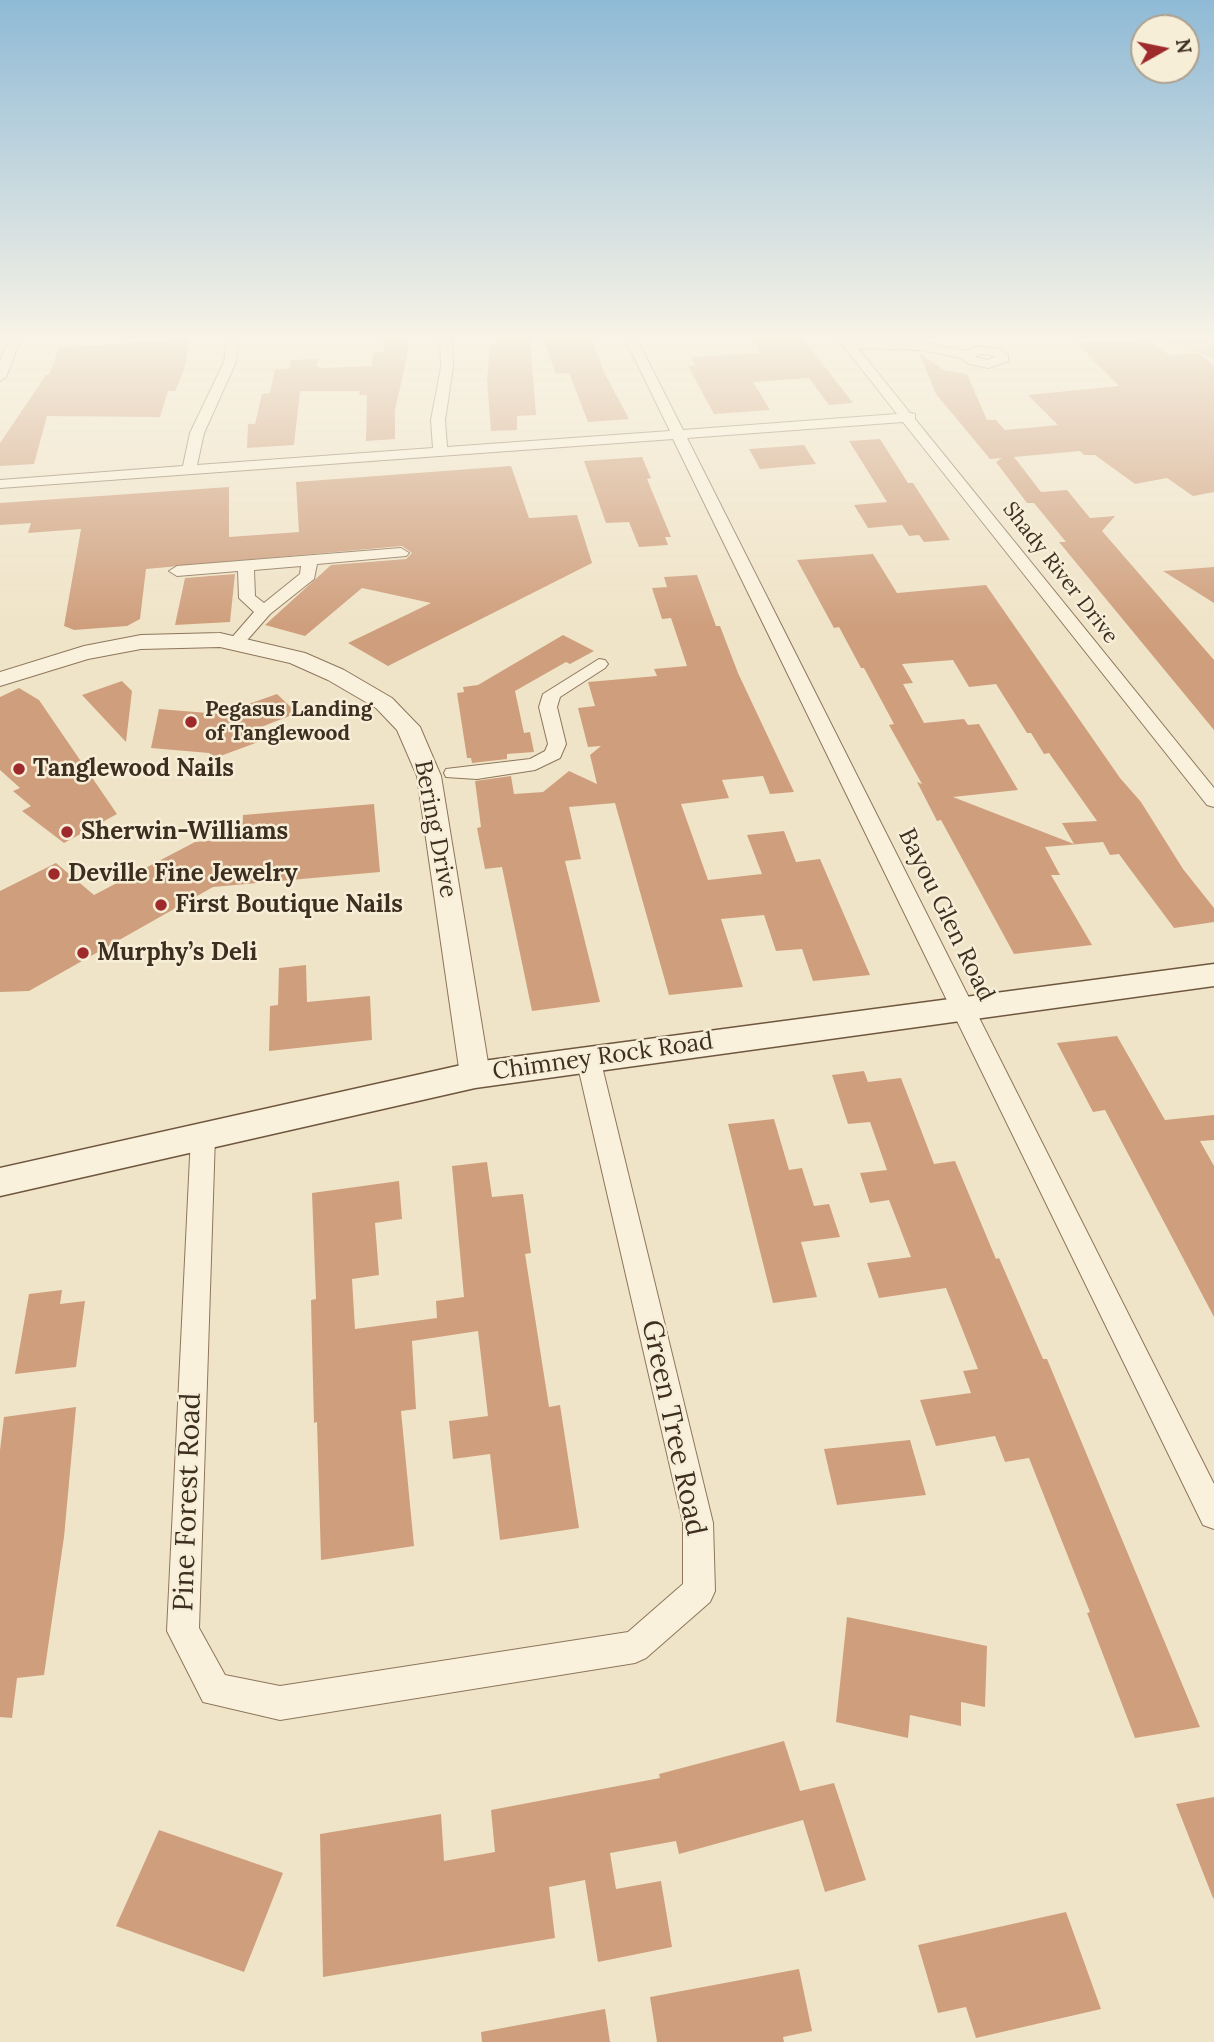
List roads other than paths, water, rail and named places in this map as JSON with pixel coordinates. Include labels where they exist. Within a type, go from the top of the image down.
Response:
[{"type":"main road","name":"Chimney Rock Road","points":[[0,1182],[475,1075],[1214,975]]},
{"type":"street","points":[[189,470],[197,434]]},
{"type":"street","points":[[439,434],[440,452]]},
{"type":"street","points":[[0,484],[676,434]]},
{"type":"street","name":"Bayou Glen Road","points":[[680,434],[1214,1515]]},
{"type":"street","name":"Shady River Drive","points":[[924,434],[1214,801]]},
{"type":"street","points":[[177,572],[401,554]]},
{"type":"street","points":[[236,642],[264,611],[309,576],[310,560]]},
{"type":"street","points":[[246,566],[247,598],[264,611]]},
{"type":"street","name":"Bering Drive","points":[[0,679],[84,653],[141,642],[170,639],[236,642],[297,658],[336,674],[384,702],[408,727],[441,774],[475,1075]]},
{"type":"street","points":[[441,774],[477,773],[536,764],[553,754],[557,744],[548,707],[552,694],[599,664]]},
{"type":"street","name":"Green Tree Road","points":[[466,1674],[635,1647],[699,1591],[698,1523],[588,1058]]},
{"type":"street","name":"Pine Forest Road","points":[[203,1136],[183,1631],[215,1690],[280,1703],[466,1674]]},
{"type":"place","name":"Pegasus Landing of Tanglewood","points":[[191,722]]},
{"type":"place","name":"Tanglewood Nails","points":[[19,769]]},
{"type":"place","name":"Sherwin-Williams","points":[[67,832]]},
{"type":"place","name":"Deville Fine Jewelry","points":[[54,874]]},
{"type":"place","name":"First Boutique Nails","points":[[161,905]]},
{"type":"place","name":"Murphy’s Deli","points":[[83,953]]}]
